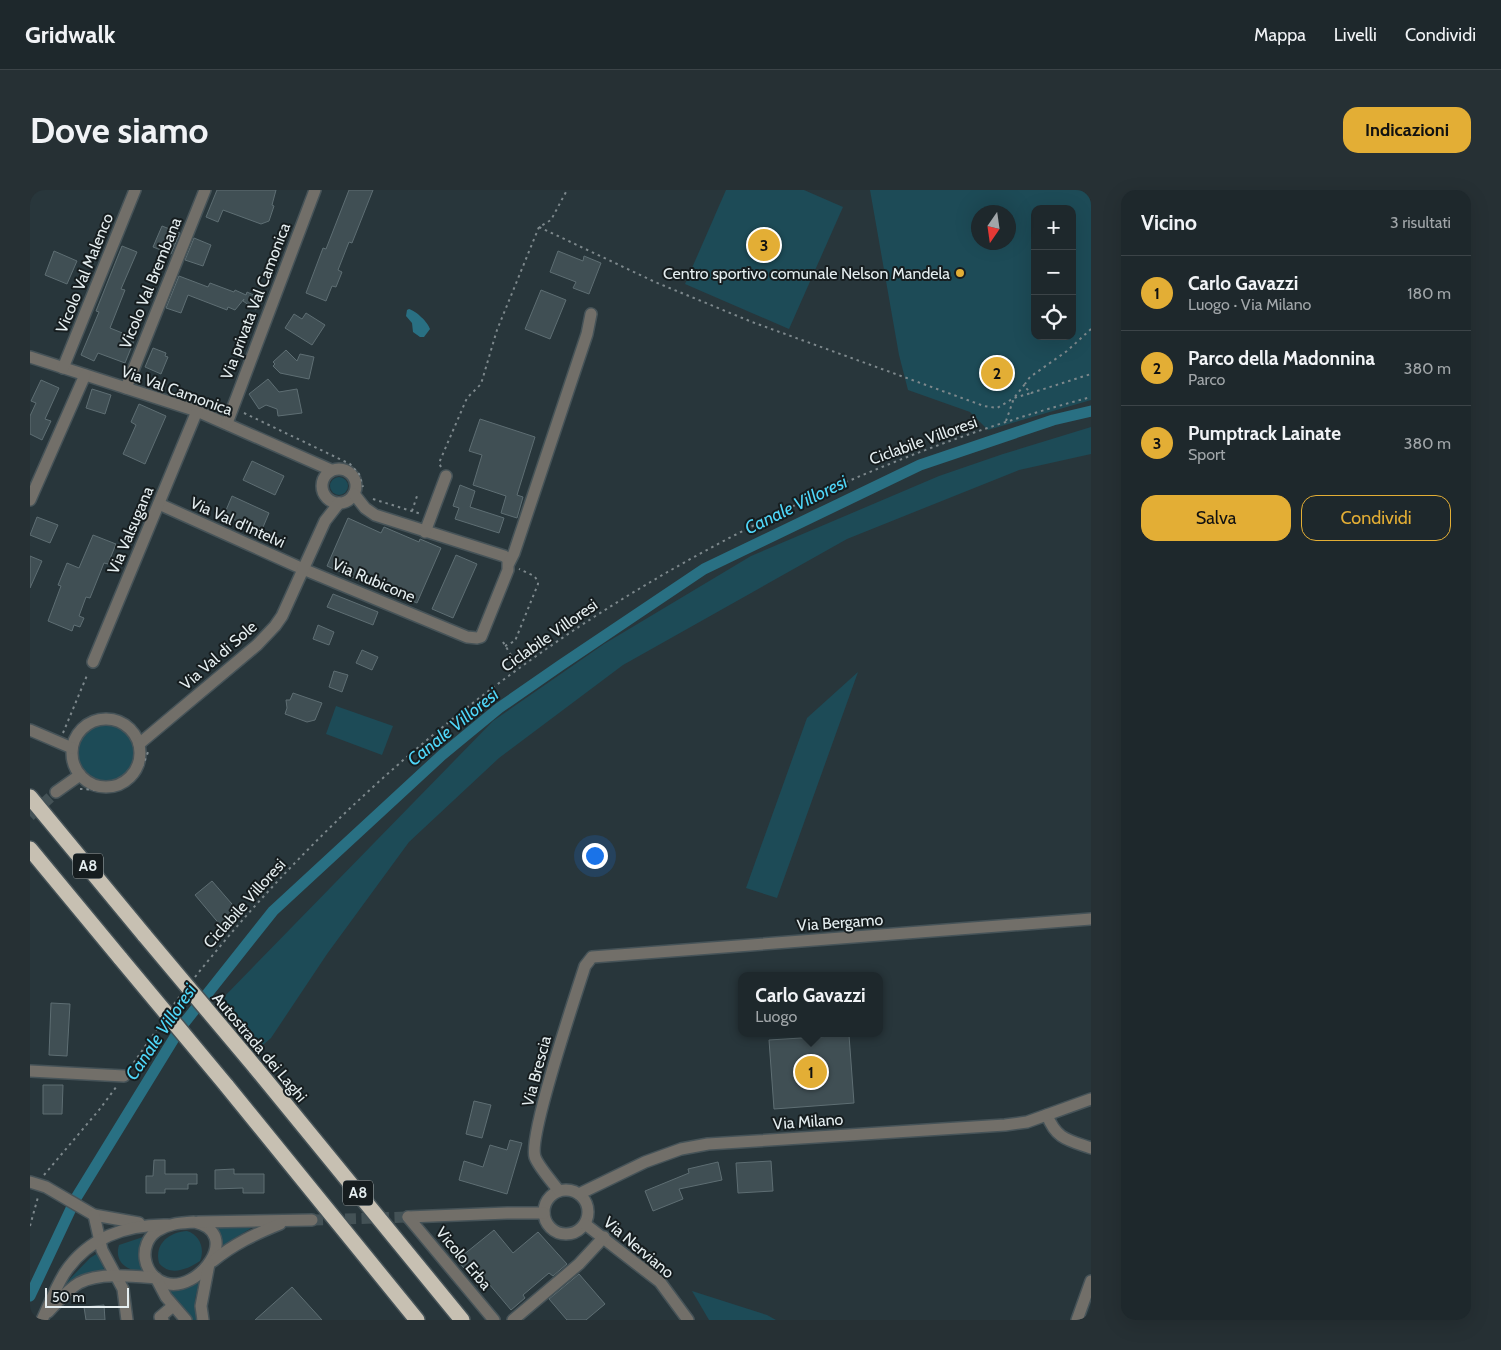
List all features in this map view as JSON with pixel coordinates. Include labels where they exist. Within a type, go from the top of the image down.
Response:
[{"type":"highway","name":"Autostrada dei Laghi","points":[[30,797],[255,1067],[462,1320]]},
{"type":"highway","name":"A8","points":[[30,849],[226,1085],[417,1320]]},
{"type":"street","name":"Vicolo Val Malenco","points":[[63,368],[135,190]]},
{"type":"street","name":"Vicolo Val Brembana","points":[[126,388],[205,190]]},
{"type":"street","name":"Via privata Val Camonica","points":[[226,424],[314,190]]},
{"type":"street","points":[[508,567],[587,334],[591,314]]},
{"type":"street","name":"Via Val Camonica","points":[[30,357],[197,411],[310,462],[327,474]]},
{"type":"street","points":[[30,500],[85,375]]},
{"type":"street","name":"Via Valsugana","points":[[93,662],[197,411]]},
{"type":"street","points":[[368,503],[337,502],[322,488],[327,474],[342,469],[352,474],[358,492],[368,503],[379,517],[504,556],[508,560],[508,567]]},
{"type":"street","points":[[425,532],[446,476]]},
{"type":"street","points":[[303,569],[325,521],[337,502],[358,492]]},
{"type":"street","name":"Via Val d'Intelvi","points":[[159,504],[303,569]]},
{"type":"street","name":"Via Rubicone","points":[[303,569],[468,637],[477,638],[482,636],[508,567]]},
{"type":"street","name":"Via Val di Sole","points":[[141,742],[270,632],[282,616],[303,569]]},
{"type":"street","points":[[112,719],[128,727],[141,742],[138,764],[134,773],[122,783],[107,787],[97,786],[88,782],[80,775],[72,758],[72,748],[79,732],[94,721],[112,719]]},
{"type":"street","points":[[30,730],[72,748]]},
{"type":"street","points":[[56,792],[80,775]]},
{"type":"street","name":"Via Bergamo","points":[[592,956],[1091,919]]},
{"type":"street","name":"Via Brescia","points":[[559,1191],[535,1156],[535,1140],[557,1055],[585,966],[592,956]]},
{"type":"street","points":[[30,1071],[124,1076]]},
{"type":"street","name":"Via Milano","points":[[579,1194],[644,1162],[681,1149],[699,1146],[1005,1125],[1027,1122],[1091,1099]]},
{"type":"street","points":[[1047,1115],[1056,1132],[1063,1138],[1091,1148]]},
{"type":"street","points":[[31,1183],[43,1186],[94,1215],[146,1224],[169,1225],[194,1222],[312,1220]]},
{"type":"street","points":[[559,1191],[573,1191],[579,1194],[584,1199],[589,1211],[586,1224],[576,1232],[564,1234],[552,1229],[544,1213],[550,1198],[559,1191]]},
{"type":"street","name":"Vicolo Erba","points":[[494,1320],[408,1217],[544,1213]]},
{"type":"street","points":[[94,1215],[105,1258],[124,1294],[127,1316]]},
{"type":"street","points":[[43,1318],[80,1283],[99,1277],[156,1278],[165,1283],[178,1284],[186,1282],[234,1244],[288,1221]]},
{"type":"street","points":[[194,1222],[206,1226],[213,1235],[216,1246],[201,1306],[203,1320]]},
{"type":"street","points":[[43,1318],[55,1290],[73,1261],[88,1248],[100,1241],[122,1231],[146,1224]]},
{"type":"street","name":"Via Nerviano","points":[[586,1224],[660,1282],[688,1320]]},
{"type":"street","points":[[169,1225],[151,1237],[145,1250],[146,1265],[156,1278],[166,1297],[186,1320]]},
{"type":"street","points":[[513,1320],[579,1264],[604,1237]]},
{"type":"street","points":[[1077,1320],[1091,1281]]},
{"type":"street","points":[[163,1320],[160,1317],[173,1306]]},
{"type":"path","points":[[446,476],[439,463],[467,398],[481,384],[497,330],[539,227],[551,220],[567,190]]},
{"type":"path","points":[[539,227],[655,282],[752,322],[984,406],[996,408],[1014,398],[1091,374]]},
{"type":"path","points":[[1006,421],[1014,398],[1030,377],[1067,351],[1091,329]]},
{"type":"path","points":[[1025,384],[1031,393]]},
{"type":"path","name":"Ciclabile Villoresi","points":[[195,977],[218,948],[275,885],[339,819],[460,712],[580,625],[634,591],[764,519],[879,467],[1006,421],[1091,397]]},
{"type":"path","points":[[232,408],[350,464],[359,474],[358,492]]},
{"type":"path","points":[[412,511],[418,493]]},
{"type":"path","points":[[368,503],[412,511],[427,516]]},
{"type":"path","points":[[505,646],[515,641],[538,584],[534,576],[508,567]]},
{"type":"path","points":[[504,642],[519,668]]},
{"type":"path","points":[[58,743],[93,662]]},
{"type":"path","points":[[78,789],[109,790],[122,788],[128,784],[141,770],[141,742]]},
{"type":"path","points":[[173,1007],[183,992]]},
{"type":"path","points":[[30,1226],[43,1186],[162,1022]]},
{"type":"shaded area","points":[[726,190],[804,190],[843,207],[789,329],[685,284]]},
{"type":"shaded area","name":"Centro sportivo comunale Nelson Mandela","points":[[870,190],[1091,190],[1091,400],[988,430],[970,412],[908,390],[899,355]]},
{"type":"shaded area","points":[[409,309],[421,317],[429,326],[430,329],[424,337],[420,337],[413,332],[412,323],[406,316]]},
{"type":"shaded area","points":[[1091,427],[1091,454],[1019,470],[847,539],[623,665],[499,758],[409,842],[327,954],[271,1038],[263,1045],[219,1002],[493,721],[604,644],[751,556],[939,476]]},
{"type":"shaded area","points":[[339,477],[345,480],[348,486],[345,492],[339,495],[333,492],[330,486],[333,480]]},
{"type":"shaded area","points":[[858,672],[777,898],[746,888],[807,718]]},
{"type":"shaded area","points":[[336,706],[393,726],[382,755],[326,734]]},
{"type":"shaded area","points":[[99,724],[111,724],[126,732],[134,747],[134,759],[126,774],[111,782],[99,782],[84,774],[76,759],[76,747],[84,732]]},
{"type":"shaded area","points":[[253,1227],[222,1248],[214,1228]]},
{"type":"shaded area","points":[[187,1231],[198,1239],[202,1247],[200,1261],[185,1269],[168,1270],[159,1263],[158,1256],[161,1244],[169,1236]]},
{"type":"shaded area","points":[[146,1236],[140,1257],[142,1271],[126,1267],[118,1256],[119,1245]]},
{"type":"shaded area","points":[[98,1253],[105,1272],[88,1273],[63,1286],[90,1258]]},
{"type":"shaded area","points":[[199,1283],[195,1299],[196,1320],[193,1320],[166,1289]]},
{"type":"shaded area","points":[[692,1291],[767,1315],[776,1320],[709,1320]]},
{"type":"building","points":[[217,190],[276,190],[272,205],[274,206],[269,221],[261,224],[223,210],[218,222],[206,217]]},
{"type":"building","points":[[349,190],[373,190],[352,243],[349,242],[338,270],[342,272],[336,287],[332,286],[326,301],[306,293],[323,248],[326,249]]},
{"type":"building","points":[[162,226],[180,233],[171,254],[153,247]]},
{"type":"building","points":[[194,238],[211,245],[203,266],[185,260]]},
{"type":"building","points":[[122,246],[137,252],[121,289],[125,290],[110,328],[135,338],[125,363],[98,353],[94,361],[81,355],[99,312],[96,311]]},
{"type":"building","points":[[54,251],[77,261],[67,284],[45,275]]},
{"type":"building","points":[[558,251],[583,261],[584,256],[601,263],[589,294],[573,288],[576,282],[550,272]]},
{"type":"building","points":[[179,276],[208,287],[210,283],[246,295],[247,292],[260,298],[256,310],[243,301],[244,299],[235,310],[228,307],[227,310],[188,295],[181,313],[166,308]]},
{"type":"building","points":[[541,290],[566,300],[550,339],[525,329]]},
{"type":"building","points":[[306,313],[325,325],[312,345],[285,328],[294,314],[302,319]]},
{"type":"building","points":[[153,348],[166,353],[165,356],[168,357],[161,374],[145,367]]},
{"type":"building","points":[[286,350],[297,361],[300,354],[314,357],[309,379],[280,373],[273,366],[275,364],[273,362]]},
{"type":"building","points":[[268,379],[279,392],[297,389],[302,413],[278,416],[277,409],[266,405],[259,409],[249,394]]},
{"type":"building","points":[[41,380],[59,388],[45,419],[51,421],[42,440],[30,434],[30,416],[36,403],[31,401]]},
{"type":"building","points":[[92,389],[111,395],[105,414],[86,408]]},
{"type":"building","points":[[139,404],[166,416],[145,464],[123,454],[136,425],[131,422]]},
{"type":"building","points":[[480,419],[535,437],[517,495],[523,497],[517,518],[501,513],[506,496],[473,485],[482,455],[469,451]]},
{"type":"building","points":[[252,461],[284,476],[275,495],[243,480]]},
{"type":"building","points":[[460,485],[475,491],[470,507],[504,518],[499,533],[455,519],[459,508],[453,506]]},
{"type":"building","points":[[232,496],[269,513],[261,532],[224,515]]},
{"type":"building","points":[[37,517],[58,525],[50,543],[30,535]]},
{"type":"building","points":[[348,518],[381,533],[384,527],[419,542],[420,539],[441,548],[417,603],[382,588],[381,590],[327,566]]},
{"type":"building","points":[[93,535],[116,544],[108,564],[104,563],[90,598],[86,597],[79,616],[84,618],[80,627],[74,625],[72,631],[48,621],[61,586],[58,585],[67,563],[79,568]]},
{"type":"building","points":[[456,555],[477,564],[453,618],[432,609]]},
{"type":"building","points":[[30,556],[42,561],[30,588]]},
{"type":"building","points":[[333,594],[378,612],[373,625],[327,607]]},
{"type":"building","points":[[318,625],[334,632],[329,645],[313,639]]},
{"type":"building","points":[[362,650],[378,657],[372,670],[356,663]]},
{"type":"building","points":[[334,671],[348,675],[342,692],[329,687]]},
{"type":"building","points":[[293,693],[322,703],[315,720],[307,722],[285,714],[287,708],[286,700],[290,700]]},
{"type":"building","points":[[212,881],[238,911],[221,926],[195,895]]},
{"type":"building","points":[[51,1003],[70,1004],[67,1056],[49,1055]]},
{"type":"building","points":[[849,1037],[854,1103],[774,1109],[769,1040]]},
{"type":"building","points":[[43,1085],[63,1085],[62,1114],[43,1114]]},
{"type":"building","points":[[474,1101],[491,1105],[482,1138],[466,1134]]},
{"type":"building","points":[[510,1140],[522,1143],[507,1194],[459,1180],[464,1161],[483,1167],[490,1145],[507,1150]]},
{"type":"building","points":[[154,1160],[165,1160],[165,1174],[197,1174],[197,1184],[188,1184],[188,1189],[165,1189],[165,1193],[146,1193],[146,1176],[153,1176]]},
{"type":"building","points":[[771,1161],[773,1191],[738,1193],[736,1163]]},
{"type":"building","points":[[718,1162],[722,1180],[679,1189],[683,1199],[653,1211],[645,1191],[689,1173],[688,1169]]},
{"type":"building","points":[[234,1169],[234,1174],[264,1174],[264,1193],[243,1193],[243,1188],[215,1189],[215,1170]]},
{"type":"building","points":[[494,1230],[513,1253],[538,1232],[567,1264],[553,1276],[549,1273],[523,1295],[525,1298],[511,1310],[478,1271],[471,1276],[457,1260]]},
{"type":"building","points":[[579,1274],[605,1304],[586,1320],[567,1320],[549,1299]]},
{"type":"building","points":[[292,1287],[322,1320],[255,1320]]},
{"type":"building","points":[[104,1305],[105,1320],[86,1320],[84,1307]]},
{"type":"waterway","name":"Canale Villoresi","points":[[30,1296],[76,1198],[181,1027],[273,911],[442,755],[499,708],[704,569],[920,465],[1053,420],[1091,411]]},
{"type":"tunnel","points":[[30,816],[56,792]]},
{"type":"tunnel","points":[[312,1220],[408,1217]]},
{"type":"place","name":"Pumptrack Lainate","points":[[764,245]]},
{"type":"place","name":"Centro sportivo comunale Nelson Mandela","points":[[960,273]]},
{"type":"place","name":"Parco della Madonnina","points":[[997,373]]},
{"type":"place","name":"Carlo Gavazzi","points":[[811,1072]]}]
